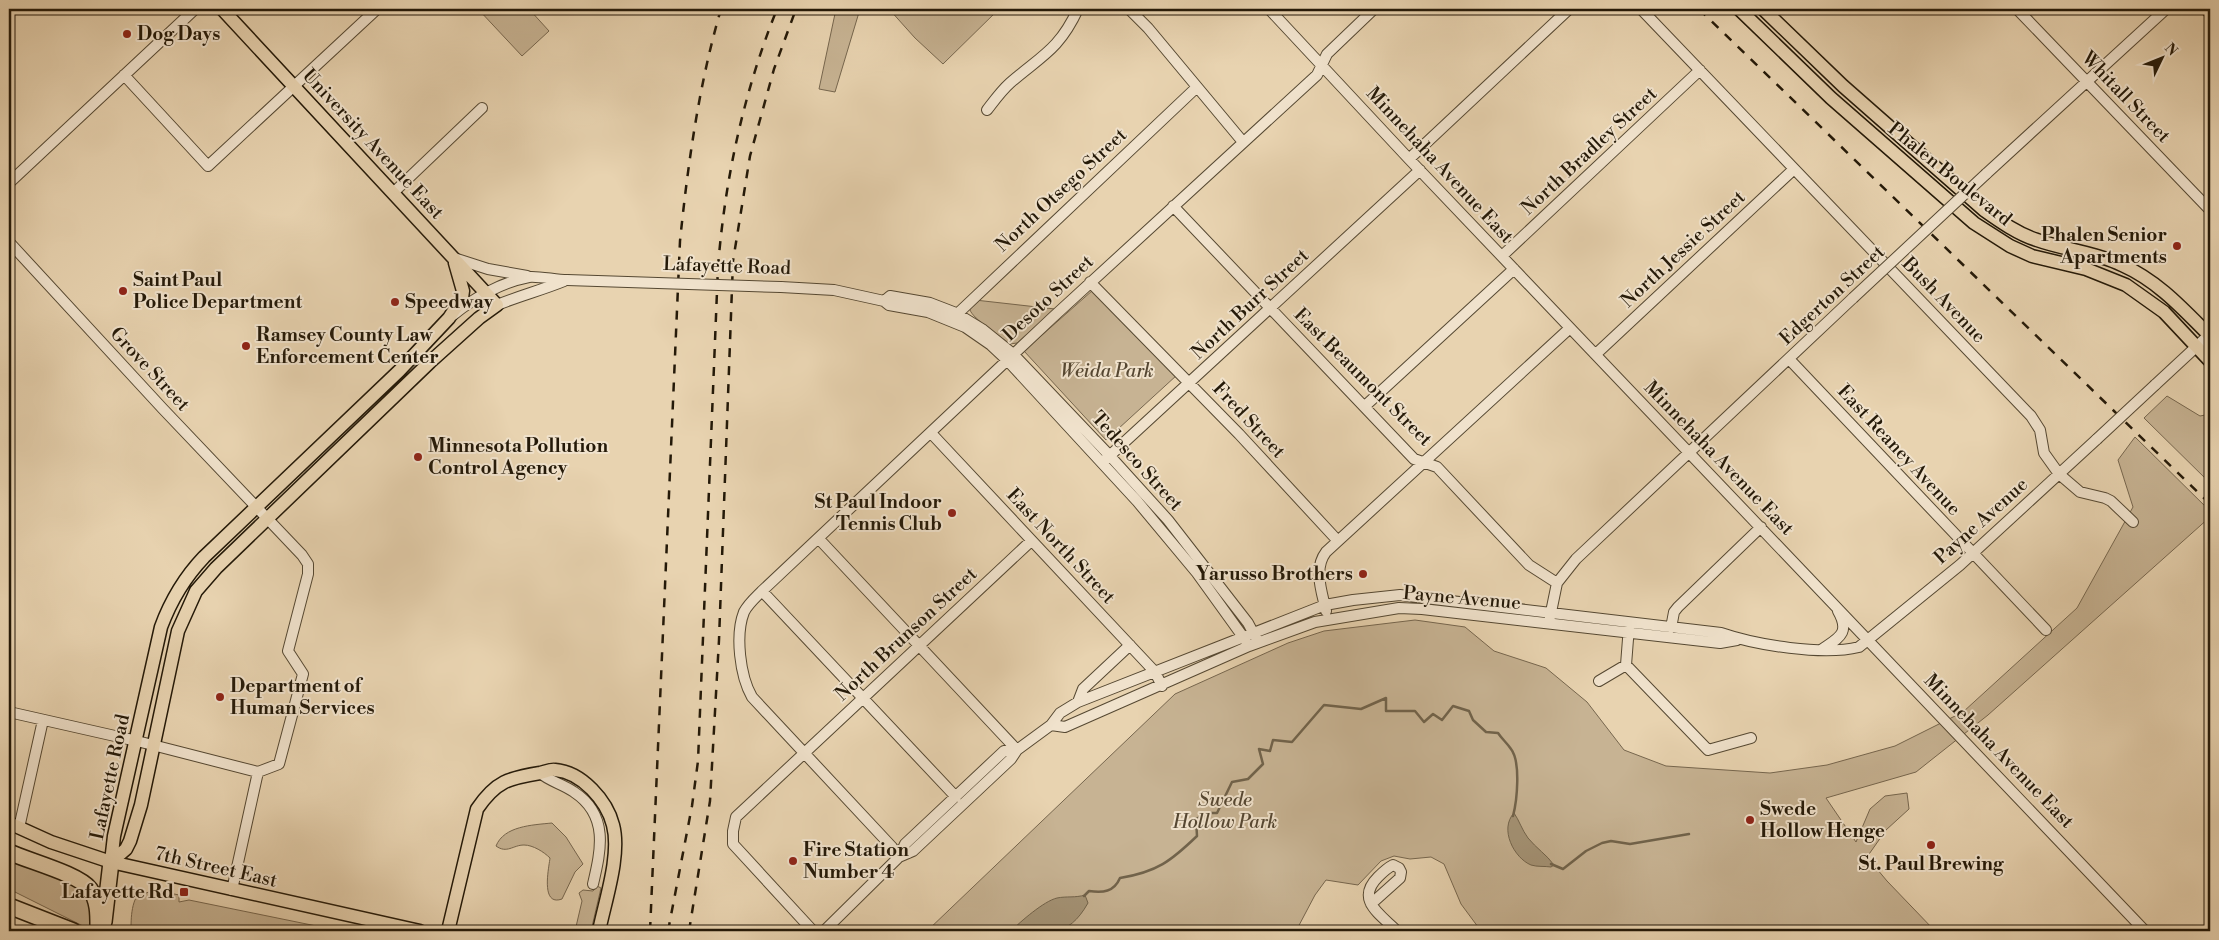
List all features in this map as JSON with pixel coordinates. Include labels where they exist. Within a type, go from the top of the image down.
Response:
[{"type":"highway","points":[[9,852],[79,880],[91,891],[102,914],[103,931]]},
{"type":"highway","points":[[98,931],[111,862]]},
{"type":"highway","points":[[9,907],[55,931]]},
{"type":"highway","points":[[9,907],[73,931]]},
{"type":"main road","name":"University Avenue East","points":[[222,9],[497,305]]},
{"type":"main road","name":"Phalen Boulevard","points":[[1739,9],[1832,98],[1974,223],[2010,246],[2032,256],[2086,269],[2126,285],[2164,312],[2210,361]]},
{"type":"main road","name":"Phalen Boulevard","points":[[1763,9],[1843,86],[1984,210],[2010,227],[2036,240],[2106,258],[2135,272],[2167,293],[2210,335]]},
{"type":"main road","points":[[449,318],[462,298],[463,291],[454,258]]},
{"type":"main road","name":"Lafayette Road","points":[[111,862],[114,836],[145,744],[178,631],[196,591],[216,568],[430,362],[479,318],[497,305]]},
{"type":"main road","name":"Lafayette Road","points":[[111,862],[126,849],[141,805],[145,744],[161,627],[174,596],[191,571],[399,371],[449,318]]},
{"type":"main road","points":[[448,931],[477,809],[485,796],[498,786],[518,776],[554,770],[578,779],[598,795],[614,826],[615,856],[599,931]]},
{"type":"main road","name":"7th Street East","points":[[14,826],[68,849],[111,862],[420,931]]},
{"type":"street","points":[[9,183],[195,9]]},
{"type":"street","points":[[124,75],[208,166],[377,9]]},
{"type":"street","points":[[987,110],[1009,84],[1052,49],[1067,30],[1078,9]]},
{"type":"street","points":[[1129,9],[1243,142]]},
{"type":"street","name":"Minnehaha Avenue East","points":[[1269,9],[1409,159],[2145,931]]},
{"type":"street","name":"Desoto Street","points":[[805,753],[752,697],[748,690],[739,637],[744,611],[762,591],[1090,282],[1317,75],[1327,54],[1374,9]]},
{"type":"street","points":[[1409,159],[1569,9]]},
{"type":"street","name":"Bush Avenue","points":[[1641,9],[2031,416],[2040,430],[2044,453],[2058,474],[2080,492],[2111,501],[2133,522]]},
{"type":"street","name":"Whitall Street","points":[[2017,9],[2210,210]]},
{"type":"street","name":"Edgerton Street","points":[[1549,623],[1557,583],[1576,558],[1986,174],[2166,9]]},
{"type":"street","points":[[2205,9],[2210,14]]},
{"type":"street","name":"North Bradley Street","points":[[1502,256],[1700,70]]},
{"type":"street","name":"North Otsego Street","points":[[954,317],[1197,87]]},
{"type":"street","points":[[393,193],[482,108]]},
{"type":"street","name":"North Jessie Street","points":[[1596,354],[1794,169]]},
{"type":"street","name":"North Burr Street","points":[[1106,459],[1420,170]]},
{"type":"street","name":"East Beaumont Street","points":[[1173,206],[1414,459],[1436,467],[1529,565],[1557,583]]},
{"type":"street","name":"Grove Street","points":[[9,242],[302,555],[308,564],[308,574],[288,651],[303,674],[279,764],[258,772]]},
{"type":"street","points":[[454,258],[488,269],[531,277]]},
{"type":"street","points":[[1365,406],[1514,269]]},
{"type":"street","name":"Lafayette Road","points":[[449,318],[486,293],[531,277],[834,290],[884,301],[889,305],[954,317],[968,324]]},
{"type":"street","name":"Lafayette Road","points":[[497,305],[522,294],[548,288],[567,280]]},
{"type":"street","name":"Fred Street","points":[[1090,282],[1271,468],[1338,541]]},
{"type":"street","name":"Tedesco Street","points":[[968,324],[995,338],[1010,357],[1106,459],[1160,528],[1248,634],[1254,644]]},
{"type":"street","points":[[1328,619],[1319,577],[1319,564],[1326,552],[1570,328]]},
{"type":"street","name":"Payne Avenue","points":[[824,931],[900,857],[913,851],[1011,759],[1017,750],[1052,725],[1060,713],[1078,702],[1325,605],[1400,595],[1550,612],[1629,628],[1720,642],[1740,640],[1821,650],[1846,650],[1859,647],[1973,554],[2210,335]]},
{"type":"street","name":"East Reaney Avenue","points":[[1789,359],[2046,630]]},
{"type":"street","name":"East North Street","points":[[931,433],[1155,672],[1162,686]]},
{"type":"street","points":[[1671,628],[1674,612],[1678,607],[1760,527]]},
{"type":"street","points":[[819,539],[1017,750]]},
{"type":"street","name":"North Brunson Street","points":[[813,931],[733,844],[736,817],[1031,541]]},
{"type":"street","points":[[762,591],[956,797]]},
{"type":"street","points":[[1821,650],[1841,636],[1844,629],[1843,620],[1834,604]]},
{"type":"street","name":"Payne Avenue","points":[[1052,725],[1065,727],[1254,644],[1328,619],[1411,608],[1549,623],[1629,628],[1671,628],[1721,633],[1740,640]]},
{"type":"street","points":[[1629,628],[1626,664],[1708,750],[1751,738]]},
{"type":"street","name":"Payne Avenue","points":[[1078,702],[1083,689],[1130,646]]},
{"type":"street","points":[[1599,681],[1626,664]]},
{"type":"street","points":[[9,712],[258,772],[232,890]]},
{"type":"street","points":[[14,826],[43,720]]},
{"type":"street","name":"Payne Avenue","points":[[900,857],[905,844],[1004,751],[1017,750]]},
{"type":"street","points":[[805,753],[900,857]]},
{"type":"street","points":[[540,773],[550,781],[572,790],[582,798],[595,816],[601,839],[593,884]]},
{"type":"street","points":[[1371,904],[1397,931]]},
{"type":"green space","points":[[478,9],[529,9],[549,31],[522,56]]},
{"type":"green space","points":[[836,9],[860,9],[835,92],[819,89]]},
{"type":"green space","points":[[889,9],[999,9],[943,64],[915,38]]},
{"type":"green space","name":"Weida Park","points":[[1093,290],[1177,375],[1106,440],[1024,351]]},
{"type":"green space","points":[[975,300],[1055,309],[1017,343],[1010,344],[972,314],[970,307]]},
{"type":"green space","points":[[2167,396],[2200,416],[2210,414],[2210,483],[2144,418]]},
{"type":"green space","name":"Swede Hollow Park","points":[[2135,437],[2210,511],[2210,517],[1988,715],[1916,772],[1826,798],[1856,842],[1870,809],[1885,796],[1907,793],[1909,809],[1886,830],[1867,857],[1887,881],[1935,931],[1481,931],[1461,904],[1444,864],[1431,857],[1410,859],[1394,856],[1381,861],[1358,885],[1326,880],[1315,895],[1296,931],[927,931],[1175,694],[1288,643],[1324,631],[1415,620],[1465,627],[1494,651],[1546,668],[1587,702],[1624,750],[1666,766],[1770,773],[1827,765],[1895,746],[1963,712],[2077,608],[2133,507],[2118,460]]},
{"type":"green space","points":[[552,823],[566,837],[583,864],[575,872],[562,899],[555,900],[548,892],[550,858],[548,856],[538,849],[527,845],[507,849],[496,846],[505,834],[512,830]]},
{"type":"green space","points":[[9,858],[76,885],[89,899],[93,931],[9,889]]},
{"type":"green space","points":[[597,886],[601,888],[591,931],[575,931],[582,901],[579,893],[583,890],[593,891]]},
{"type":"green space","points":[[143,889],[146,893],[155,890],[179,895],[179,902],[189,900],[336,930],[131,931],[134,903]]},
{"type":"shaded area","points":[[1514,813],[1528,838],[1554,865],[1551,867],[1533,866],[1514,850],[1508,835],[1508,827]]},
{"type":"shaded area","points":[[1085,895],[1088,903],[1080,915],[1064,928],[1046,932],[1011,931],[1033,912],[1052,900],[1061,897]]},
{"type":"waterway","points":[[1084,896],[1089,891],[1099,892],[1111,889],[1118,883],[1120,878],[1154,869],[1171,859],[1197,836],[1196,819],[1209,813],[1217,813],[1232,782],[1248,779],[1263,764],[1259,749],[1270,751],[1273,740],[1292,742],[1324,705],[1361,709],[1386,698],[1386,711],[1415,711],[1424,722],[1433,714],[1442,720],[1453,706],[1469,711],[1473,720],[1486,732],[1498,733],[1514,755],[1517,782],[1513,816]]},
{"type":"waterway","points":[[1551,864],[1563,869],[1586,851],[1611,841],[1630,844],[1689,834]]},
{"type":"railway","points":[[650,931],[680,241],[700,95],[721,9]]},
{"type":"railway","points":[[668,931],[692,806],[698,761],[718,267],[721,234],[738,135],[755,71],[777,9]]},
{"type":"railway","points":[[689,931],[710,801],[719,640],[733,261],[750,156],[774,69],[796,9]]},
{"type":"railway","points":[[1699,9],[2210,504]]},
{"type":"place","name":"Dog Days","points":[[127,34]]},
{"type":"place","name":"Phalen Senior Apartments","points":[[2177,246]]},
{"type":"place","name":"Saint Paul Police Department","points":[[123,291]]},
{"type":"place","name":"Speedway","points":[[395,302]]},
{"type":"place","name":"Ramsey County Law Enforcement Center","points":[[246,346]]},
{"type":"place","name":"Minnesota Pollution Control Agency","points":[[418,457]]},
{"type":"place","name":"St Paul Indoor Tennis Club","points":[[952,513]]},
{"type":"place","name":"Yarusso Brothers","points":[[1363,574]]},
{"type":"place","name":"Department of Human Services","points":[[220,697]]},
{"type":"place","name":"Swede Hollow Henge","points":[[1750,820]]},
{"type":"place","name":"St. Paul Brewing","points":[[1931,845]]},
{"type":"place","name":"Fire Station Number 4","points":[[793,861]]},
{"type":"place","name":"Lafayette Rd","points":[[184,892]]}]
